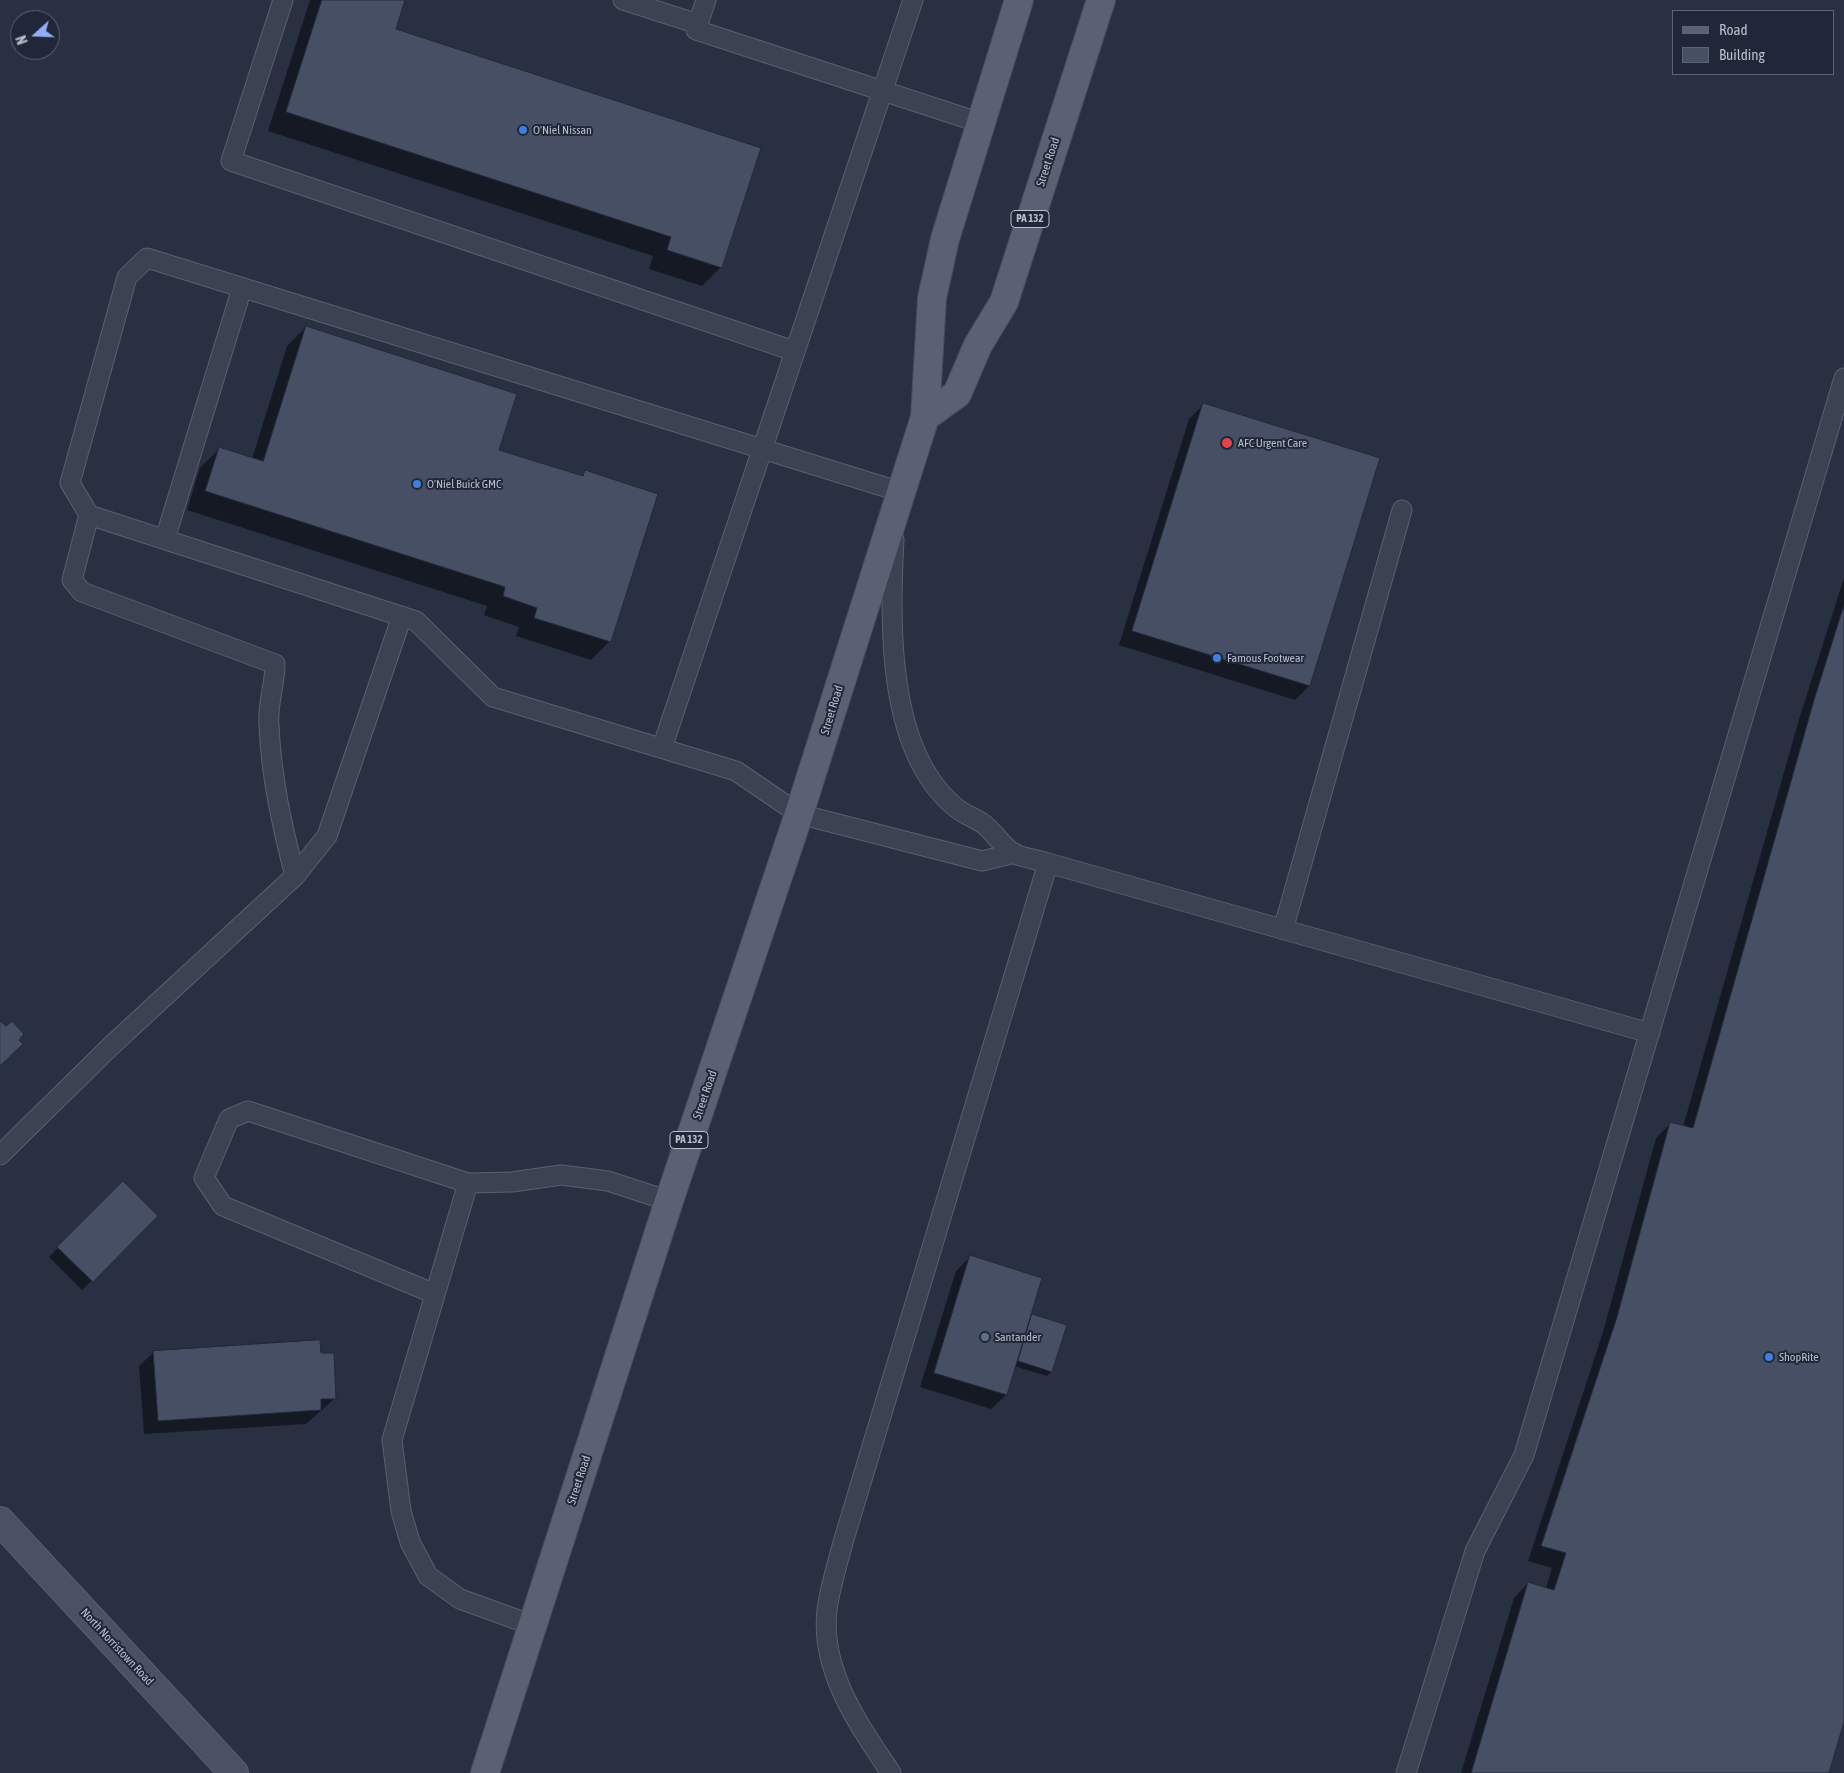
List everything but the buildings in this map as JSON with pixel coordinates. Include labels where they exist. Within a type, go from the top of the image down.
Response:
[{"type":"main road","name":"Street Road","points":[[485,1773],[669,1201],[799,814],[925,417],[932,298],[945,239],[1020,0]]},
{"type":"main road","name":"Street Road","points":[[925,417],[957,394],[978,345],[1004,302],[1101,0]]},
{"type":"street","name":"North Norristown Road","points":[[0,1521],[234,1773]]},
{"type":"lane","points":[[283,0],[231,161],[794,351]]},
{"type":"lane","points":[[623,0],[698,24]]},
{"type":"lane","points":[[706,0],[696,30],[981,123]]},
{"type":"lane","points":[[662,748],[912,0]]},
{"type":"lane","points":[[1015,854],[983,824],[959,810],[939,790],[922,766],[905,726],[892,650],[898,500],[761,449],[146,258],[128,277],[70,483],[89,515],[416,621],[493,697],[736,771],[799,814],[982,861],[1015,854],[1650,1034]]},
{"type":"lane","points":[[165,539],[242,288]]},
{"type":"lane","points":[[1406,1773],[1475,1551],[1524,1455],[1650,1034],[1771,617],[1844,378]]},
{"type":"lane","points":[[1283,930],[1402,510]]},
{"type":"lane","points":[[89,515],[72,580],[82,592],[275,664],[275,681],[268,723],[278,807],[294,876]]},
{"type":"lane","points":[[0,1156],[112,1045],[294,876],[327,836],[402,616]]},
{"type":"lane","points":[[891,1773],[852,1712],[839,1684],[827,1644],[827,1610],[844,1539],[864,1478],[1048,863]]},
{"type":"lane","points":[[435,1294],[223,1206],[204,1178],[229,1119],[248,1111],[468,1183],[512,1182],[561,1175],[608,1181],[669,1201]]},
{"type":"lane","points":[[468,1183],[392,1440],[394,1471],[401,1511],[410,1542],[428,1576],[460,1599],[532,1625]]},
{"type":"place","name":"O'Niel Nissan","points":[[523,130]]},
{"type":"place","name":"AFC Urgent Care","points":[[1227,443]]},
{"type":"place","name":"O'Niel Buick GMC","points":[[417,484]]},
{"type":"place","name":"Famous Footwear","points":[[1217,658]]},
{"type":"place","name":"Santander","points":[[985,1337]]},
{"type":"place","name":"ShopRite","points":[[1769,1357]]}]
